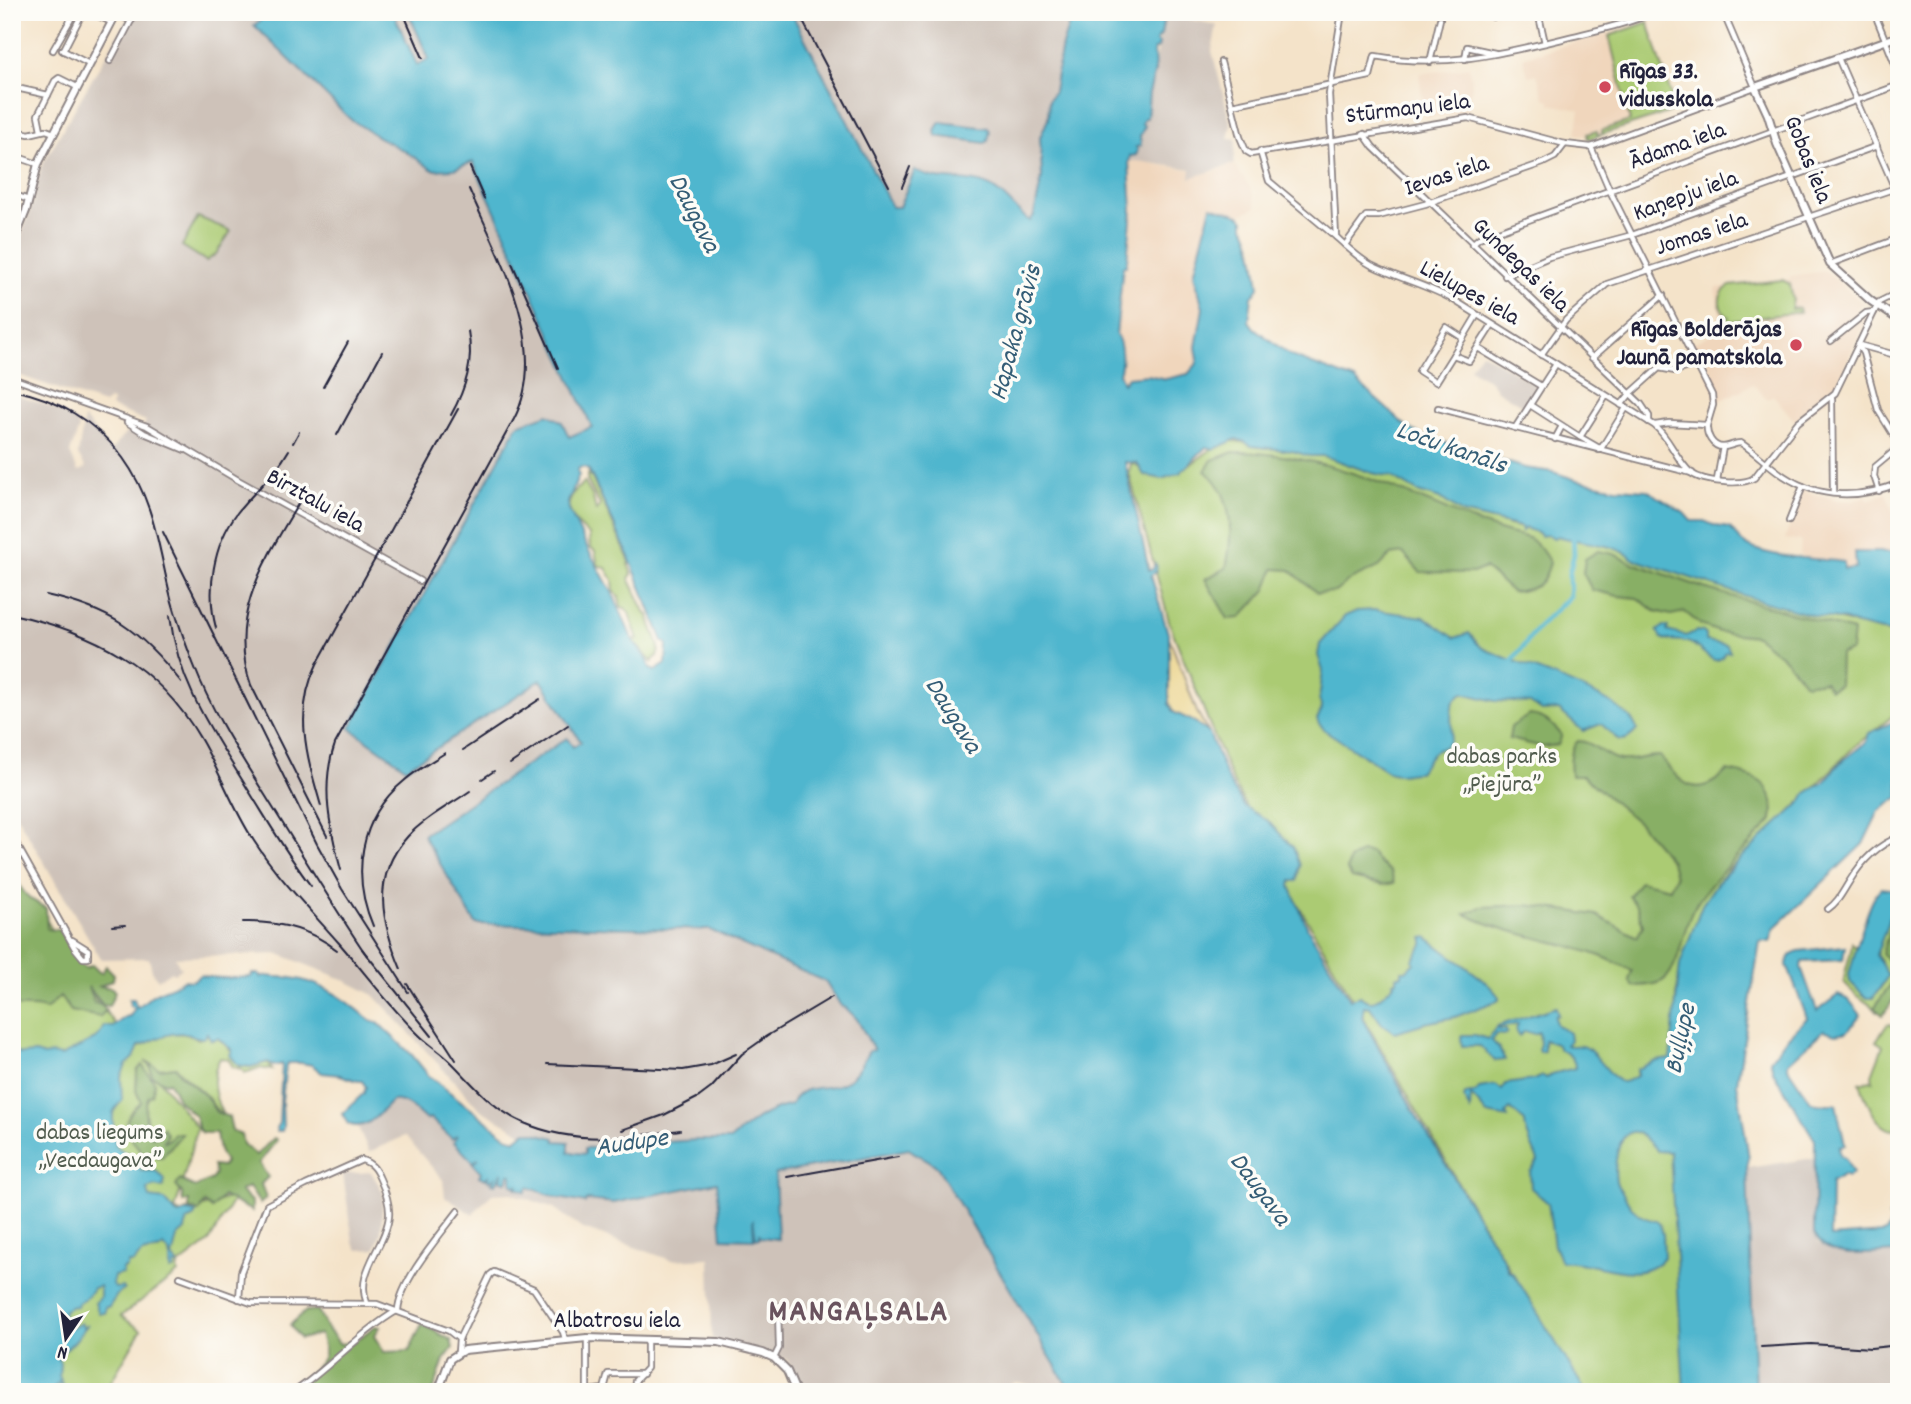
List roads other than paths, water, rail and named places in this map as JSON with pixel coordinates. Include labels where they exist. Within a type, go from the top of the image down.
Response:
[{"type":"main road","points":[[12,246],[29,200],[38,164],[116,13]]},
{"type":"main road","name":"Stūrmaņu iela","points":[[1755,88],[1899,36]]},
{"type":"main road","name":"Gobas iela","points":[[1755,88],[1830,264],[1897,319]]},
{"type":"main road","name":"Albatrosu iela","points":[[458,1352],[565,1339],[647,1339],[719,1342],[774,1358]]},
{"type":"main road","points":[[438,1392],[450,1359],[458,1352]]},
{"type":"main road","points":[[774,1358],[786,1371],[796,1392]]},
{"type":"street","points":[[75,12],[55,48],[89,64]]},
{"type":"street","points":[[63,51],[83,12]]},
{"type":"street","points":[[90,12],[111,22]]},
{"type":"street","points":[[110,61],[131,22],[140,12]]},
{"type":"street","points":[[1336,237],[1329,84],[1342,12]]},
{"type":"street","points":[[1486,12],[1493,17],[1499,12]]},
{"type":"street","points":[[1538,12],[1545,43]]},
{"type":"street","points":[[1232,105],[1370,76],[1375,55],[1396,60],[1430,62],[1499,54],[1635,21],[1655,12]]},
{"type":"street","name":"Gobas iela","points":[[1723,12],[1755,88]]},
{"type":"street","points":[[1874,12],[1899,74]]},
{"type":"street","points":[[116,13],[131,22]]},
{"type":"street","points":[[1430,62],[1440,19]]},
{"type":"street","points":[[1465,59],[1467,47],[1499,54]]},
{"type":"street","points":[[1838,58],[1897,188],[1899,198]]},
{"type":"street","points":[[1221,62],[1244,148],[1251,153],[1260,151]]},
{"type":"street","points":[[41,130],[38,115],[57,79],[77,87]]},
{"type":"street","name":"Ādama iela","points":[[1472,244],[1479,238],[1899,85]]},
{"type":"street","points":[[12,86],[48,95]]},
{"type":"street","name":"Stūrmaņu iela","points":[[1260,151],[1468,118],[1565,144],[1591,147],[1755,88]]},
{"type":"street","points":[[12,130],[34,134],[41,130],[54,133]]},
{"type":"street","name":"Gundegas iela","points":[[1364,134],[1373,147],[1430,203],[1630,394],[1646,411],[1651,424]]},
{"type":"street","name":"Ievas iela","points":[[1345,245],[1366,216],[1379,216],[1430,203],[1549,161],[1562,151],[1565,144]]},
{"type":"street","name":"Kaņepju iela","points":[[1505,276],[1549,257],[1632,235],[1877,146]]},
{"type":"street","points":[[1591,147],[1610,191],[1712,395],[1713,405],[1706,432],[1712,441],[1723,447],[1741,443],[1766,463],[1803,486],[1833,494],[1863,494],[1899,483]]},
{"type":"street","name":"Lielupes iela","points":[[1260,151],[1269,181],[1371,265],[1433,288],[1651,424],[1668,439],[1692,474]]},
{"type":"street","points":[[12,155],[38,164]]},
{"type":"street","name":"Jomas iela","points":[[1541,355],[1559,327],[1602,287],[1897,188]]},
{"type":"street","points":[[12,194],[29,200]]},
{"type":"street","points":[[1830,264],[1899,238]]},
{"type":"street","points":[[1438,408],[1717,481],[1751,481],[1798,422],[1832,397],[1877,305],[1883,299],[1899,292]]},
{"type":"street","points":[[1592,358],[1663,295]]},
{"type":"street","points":[[1830,341],[1866,313],[1874,312]]},
{"type":"street","points":[[1463,338],[1446,327],[1419,371],[1436,382],[1478,315]]},
{"type":"street","points":[[1453,355],[1469,362],[1493,324]]},
{"type":"street","points":[[1858,345],[1899,356]]},
{"type":"street","points":[[1858,345],[1863,353],[1878,410],[1899,445],[1891,455],[1874,467],[1874,476],[1880,491]]},
{"type":"street","points":[[1478,348],[1541,387]]},
{"type":"street","points":[[1515,428],[1556,364]]},
{"type":"street","points":[[1599,449],[1630,394],[1659,368],[1675,371],[1698,364]]},
{"type":"street","name":"Birztalu iela","points":[[12,378],[121,417],[144,433],[194,453],[420,581]]},
{"type":"street","points":[[1580,437],[1606,396]]},
{"type":"street","points":[[1832,397],[1833,494]]},
{"type":"street","points":[[1530,405],[1599,449]]},
{"type":"street","points":[[1651,424],[1707,425]]},
{"type":"street","points":[[1555,439],[1563,426]]},
{"type":"street","points":[[1717,481],[1723,447]]},
{"type":"street","points":[[1789,521],[1803,486]]},
{"type":"street","points":[[12,836],[72,940]]},
{"type":"street","points":[[1828,909],[1838,902],[1856,872],[1877,848],[1899,836]]},
{"type":"street","points":[[239,1299],[241,1272],[267,1205],[362,1160],[373,1166],[379,1176],[389,1214],[382,1240],[364,1281],[363,1293],[367,1303]]},
{"type":"street","points":[[294,1392],[369,1328],[398,1310],[402,1295],[417,1266],[458,1211]]},
{"type":"street","points":[[458,1352],[459,1339],[490,1275],[494,1272],[534,1289],[565,1339]]},
{"type":"street","points":[[180,1277],[251,1303],[367,1303],[398,1310],[449,1331],[459,1339]]},
{"type":"street","points":[[774,1358],[779,1348],[778,1306]]},
{"type":"street","points":[[587,1338],[587,1391]]},
{"type":"street","points":[[634,1392],[635,1381],[647,1368],[647,1339]]},
{"type":"street","points":[[559,1392],[604,1390],[608,1374],[643,1374]]},
{"type":"water","points":[[272,12],[393,12],[417,65],[429,59],[408,12],[791,12],[892,207],[899,207],[915,170],[941,179],[986,185],[998,192],[1030,221],[1034,215],[1042,177],[1040,137],[1048,119],[1049,100],[1054,91],[1062,45],[1073,12],[1160,12],[1164,17],[1161,35],[1156,41],[1158,48],[1154,50],[1155,71],[1149,93],[1147,118],[1144,118],[1142,124],[1145,126],[1140,136],[1141,146],[1136,147],[1136,155],[1130,156],[1129,162],[1132,210],[1116,335],[1121,348],[1119,373],[1123,383],[1128,377],[1148,375],[1166,379],[1188,374],[1196,365],[1196,347],[1203,308],[1194,274],[1211,206],[1240,215],[1244,220],[1259,287],[1252,297],[1250,312],[1249,321],[1254,328],[1291,356],[1355,380],[1406,426],[1421,435],[1525,468],[1553,472],[1616,488],[1647,490],[1684,513],[1691,521],[1704,521],[1730,528],[1741,541],[1762,551],[1790,557],[1844,562],[1844,569],[1856,568],[1855,552],[1899,552],[1899,633],[1856,625],[1846,620],[1815,616],[1758,600],[1633,559],[1608,547],[1557,536],[1540,536],[1525,528],[1522,531],[1521,527],[1462,513],[1443,500],[1418,492],[1392,477],[1324,456],[1251,446],[1236,439],[1215,449],[1206,447],[1180,473],[1162,479],[1144,475],[1137,463],[1125,462],[1149,570],[1152,570],[1155,564],[1157,566],[1156,572],[1151,575],[1169,637],[1169,703],[1173,712],[1195,722],[1209,733],[1228,780],[1244,806],[1268,821],[1293,847],[1300,865],[1297,881],[1291,881],[1290,886],[1308,929],[1350,999],[1360,996],[1374,1001],[1382,996],[1393,982],[1397,981],[1397,976],[1402,975],[1402,971],[1406,971],[1414,963],[1413,960],[1423,945],[1423,938],[1427,937],[1485,981],[1499,997],[1499,1000],[1455,1017],[1395,1032],[1382,1024],[1370,1007],[1364,1006],[1362,1018],[1509,1272],[1512,1272],[1520,1284],[1586,1392],[1071,1392],[938,1168],[909,1149],[775,1174],[778,1239],[761,1237],[759,1233],[759,1238],[756,1239],[753,1219],[754,1239],[722,1238],[717,1182],[614,1203],[587,1200],[585,1203],[558,1198],[528,1187],[526,1192],[517,1188],[518,1184],[516,1187],[512,1184],[512,1175],[509,1174],[507,1182],[501,1180],[502,1172],[496,1184],[492,1183],[495,1177],[489,1181],[489,1175],[485,1179],[479,1176],[481,1172],[473,1163],[479,1158],[473,1162],[454,1142],[457,1135],[452,1139],[430,1118],[426,1120],[402,1102],[392,1101],[367,1123],[355,1126],[348,1124],[342,1114],[364,1093],[366,1087],[362,1081],[322,1073],[312,1065],[286,1065],[282,1101],[283,1127],[282,1131],[277,1131],[282,1064],[273,1066],[268,1062],[250,1067],[238,1065],[230,1055],[232,1050],[218,1038],[211,1040],[207,1033],[204,1038],[176,1033],[139,1046],[121,1077],[122,1101],[114,1111],[113,1118],[116,1146],[133,1155],[141,1171],[156,1171],[165,1179],[163,1188],[154,1186],[147,1189],[150,1198],[165,1200],[178,1215],[187,1211],[196,1213],[177,1237],[172,1257],[178,1265],[174,1265],[174,1269],[170,1270],[169,1253],[163,1246],[161,1249],[142,1253],[133,1263],[128,1263],[127,1267],[122,1269],[123,1274],[114,1276],[112,1284],[115,1288],[122,1287],[124,1290],[119,1292],[109,1307],[105,1307],[105,1313],[99,1313],[95,1303],[100,1297],[100,1286],[93,1288],[77,1307],[64,1310],[63,1318],[59,1322],[60,1327],[66,1324],[72,1328],[81,1323],[83,1327],[88,1324],[58,1356],[59,1381],[68,1392],[58,1384],[54,1387],[54,1392],[12,1392],[13,1053],[61,1056],[90,1042],[100,1034],[104,1026],[113,1027],[130,1016],[135,1008],[130,1006],[129,999],[134,999],[137,1007],[183,980],[192,981],[201,975],[232,978],[259,974],[260,977],[289,978],[315,984],[339,996],[371,1021],[378,1023],[412,1055],[429,1076],[503,1134],[515,1140],[526,1131],[555,1138],[555,1141],[569,1142],[569,1152],[585,1154],[585,1148],[730,1140],[765,1114],[791,1105],[801,1092],[845,1082],[856,1072],[869,1051],[874,1050],[857,1019],[841,1006],[826,982],[710,930],[476,924],[423,835],[567,738],[573,747],[581,742],[541,680],[406,768],[350,728],[518,425],[548,414],[562,422],[569,437],[592,427],[473,162],[454,169],[433,170],[375,135],[350,119],[254,25]],"holes":[[[584,467],[589,470],[626,550],[663,641],[667,644],[666,664],[655,671],[650,669],[648,661],[633,641],[613,594],[569,510],[568,502],[579,475],[577,472]]]},
{"type":"water","points":[[940,122],[988,128],[988,141],[985,143],[936,136],[935,130]]},
{"type":"water","points":[[1375,610],[1424,617],[1455,638],[1469,633],[1483,648],[1569,683],[1614,706],[1630,718],[1637,730],[1621,740],[1601,724],[1583,731],[1559,710],[1542,711],[1530,703],[1495,701],[1463,693],[1457,697],[1452,708],[1451,734],[1447,745],[1433,753],[1419,772],[1389,772],[1326,731],[1317,719],[1322,709],[1319,699],[1323,671],[1318,655],[1320,644],[1345,616],[1357,611]]},
{"type":"water","points":[[1664,626],[1668,627],[1667,631],[1686,636],[1696,631],[1703,632],[1706,641],[1727,645],[1730,652],[1725,652],[1721,658],[1713,660],[1690,643],[1661,638],[1657,631]]},
{"type":"water","name":"Buļļupe","points":[[1899,716],[1899,797],[1879,811],[1863,844],[1774,929],[1770,942],[1760,941],[1737,1083],[1749,1158],[1747,1168],[1755,1392],[1684,1392],[1670,1152],[1657,1151],[1642,1136],[1632,1132],[1619,1146],[1615,1168],[1617,1185],[1633,1209],[1645,1218],[1656,1220],[1660,1225],[1664,1257],[1642,1271],[1629,1272],[1561,1262],[1554,1246],[1548,1203],[1531,1188],[1530,1172],[1538,1161],[1525,1122],[1510,1109],[1506,1113],[1508,1118],[1487,1114],[1471,1095],[1470,1110],[1464,1099],[1465,1094],[1476,1092],[1479,1088],[1496,1085],[1502,1090],[1505,1084],[1543,1076],[1547,1078],[1575,1068],[1574,1061],[1556,1044],[1544,1040],[1544,1051],[1539,1052],[1539,1032],[1534,1034],[1525,1031],[1519,1036],[1516,1030],[1518,1024],[1498,1028],[1506,1030],[1507,1033],[1497,1034],[1492,1041],[1505,1060],[1495,1061],[1480,1046],[1462,1046],[1461,1037],[1475,1035],[1488,1039],[1497,1026],[1556,1007],[1556,1023],[1569,1033],[1570,1040],[1566,1045],[1587,1048],[1619,1081],[1637,1076],[1637,1069],[1656,1061],[1670,1059],[1680,964],[1702,905],[1717,883],[1801,802],[1806,793],[1824,782],[1839,764],[1866,742],[1869,733],[1891,723]]},
{"type":"water","points":[[1881,888],[1899,890],[1899,905],[1895,903],[1876,955],[1888,976],[1873,998],[1867,998],[1850,982],[1849,974],[1867,915]]},
{"type":"water","points":[[1845,946],[1843,960],[1802,962],[1801,967],[1817,1011],[1838,995],[1849,1000],[1861,1015],[1847,1032],[1835,1034],[1824,1030],[1788,1063],[1788,1068],[1811,1102],[1836,1104],[1845,1145],[1839,1146],[1840,1155],[1846,1159],[1853,1174],[1848,1177],[1843,1175],[1831,1182],[1830,1237],[1883,1233],[1892,1222],[1889,1217],[1893,1212],[1899,1214],[1899,1252],[1851,1254],[1829,1249],[1820,1242],[1814,1233],[1815,1140],[1774,1073],[1770,1060],[1807,1018],[1787,965],[1789,957],[1799,951]]},
{"type":"waterway","points":[[1512,661],[1540,625],[1570,596],[1573,534]]},
{"type":"railway","points":[[403,12],[423,58]]},
{"type":"railway","points":[[798,12],[889,186]]},
{"type":"railway","points":[[470,167],[484,199]]},
{"type":"railway","points":[[902,187],[910,167]]},
{"type":"railway","points":[[341,870],[330,823],[327,792],[330,760],[335,744],[514,419],[524,391],[527,362],[517,302],[469,189]]},
{"type":"railway","points":[[512,263],[558,368]]},
{"type":"railway","points":[[451,415],[467,374],[470,353],[468,331]]},
{"type":"railway","points":[[323,387],[348,342]]},
{"type":"railway","points":[[337,435],[382,352]]},
{"type":"railway","points":[[12,390],[44,399],[88,423],[113,445],[134,475],[149,508],[178,623],[209,700],[228,735],[367,956]]},
{"type":"railway","points":[[321,806],[305,735],[304,717],[310,682],[317,664],[458,409]]},
{"type":"railway","points":[[293,443],[299,432]]},
{"type":"railway","points":[[216,628],[212,584],[222,539],[237,513],[289,450]]},
{"type":"railway","points":[[309,485],[268,556],[257,581],[248,605],[244,657],[251,685],[327,836]]},
{"type":"railway","points":[[163,532],[317,844],[342,889],[408,992]]},
{"type":"railway","points":[[46,595],[88,607],[122,624],[152,648],[181,682]]},
{"type":"railway","points":[[12,614],[42,621],[96,642],[143,671],[164,690],[200,738],[246,829],[273,868],[408,1024],[493,1104],[524,1123],[543,1130],[582,1137],[621,1137],[680,1130]]},
{"type":"railway","points":[[170,616],[181,664],[199,708],[294,863],[311,886]]},
{"type":"railway","points":[[463,750],[540,699]]},
{"type":"railway","points":[[510,764],[568,725]]},
{"type":"railway","points":[[373,926],[366,907],[361,867],[369,830],[377,812],[389,796],[414,773],[445,753]]},
{"type":"railway","points":[[482,779],[494,771]]},
{"type":"railway","points":[[401,969],[385,918],[384,884],[388,868],[396,852],[415,829],[470,791]]},
{"type":"railway","points":[[243,922],[293,927],[315,936],[337,950]]},
{"type":"railway","points":[[112,926],[125,925]]},
{"type":"railway","points":[[362,949],[432,1036]]},
{"type":"railway","points":[[407,984],[456,1060]]},
{"type":"railway","points":[[760,1040],[832,997]]},
{"type":"railway","points":[[622,1130],[664,1115],[699,1097],[711,1088],[742,1054],[769,1035]]},
{"type":"railway","points":[[547,1064],[683,1070],[711,1065],[736,1054]]},
{"type":"railway","points":[[787,1177],[898,1157]]},
{"type":"railway","points":[[1761,1347],[1811,1344],[1871,1348],[1899,1345]]},
{"type":"place","name":"Rīgas 33. vidusskola","points":[[1605,87]]},
{"type":"place","name":"Rīgas Bolderājas Jaunā pamatskola","points":[[1796,345]]},
{"type":"district","name":"MANGAĻSALA","points":[[859,1314]]},
{"type":"water label","name":"Daugava","points":[[693,214]]},
{"type":"water label","name":"Hapaka grāvis","points":[[1017,333]]},
{"type":"water label","name":"Loču kanāls","points":[[1451,449]]},
{"type":"water label","name":"Daugava","points":[[952,716]]},
{"type":"water label","name":"Audupe","points":[[632,1144]]},
{"type":"water label","name":"Daugava","points":[[1259,1190]]},
{"type":"park label","name":"dabas parks „Piejūra”","points":[[1502,772]]},
{"type":"park label","name":"dabas liegums „Vecdaugava”","points":[[100,1148]]}]
